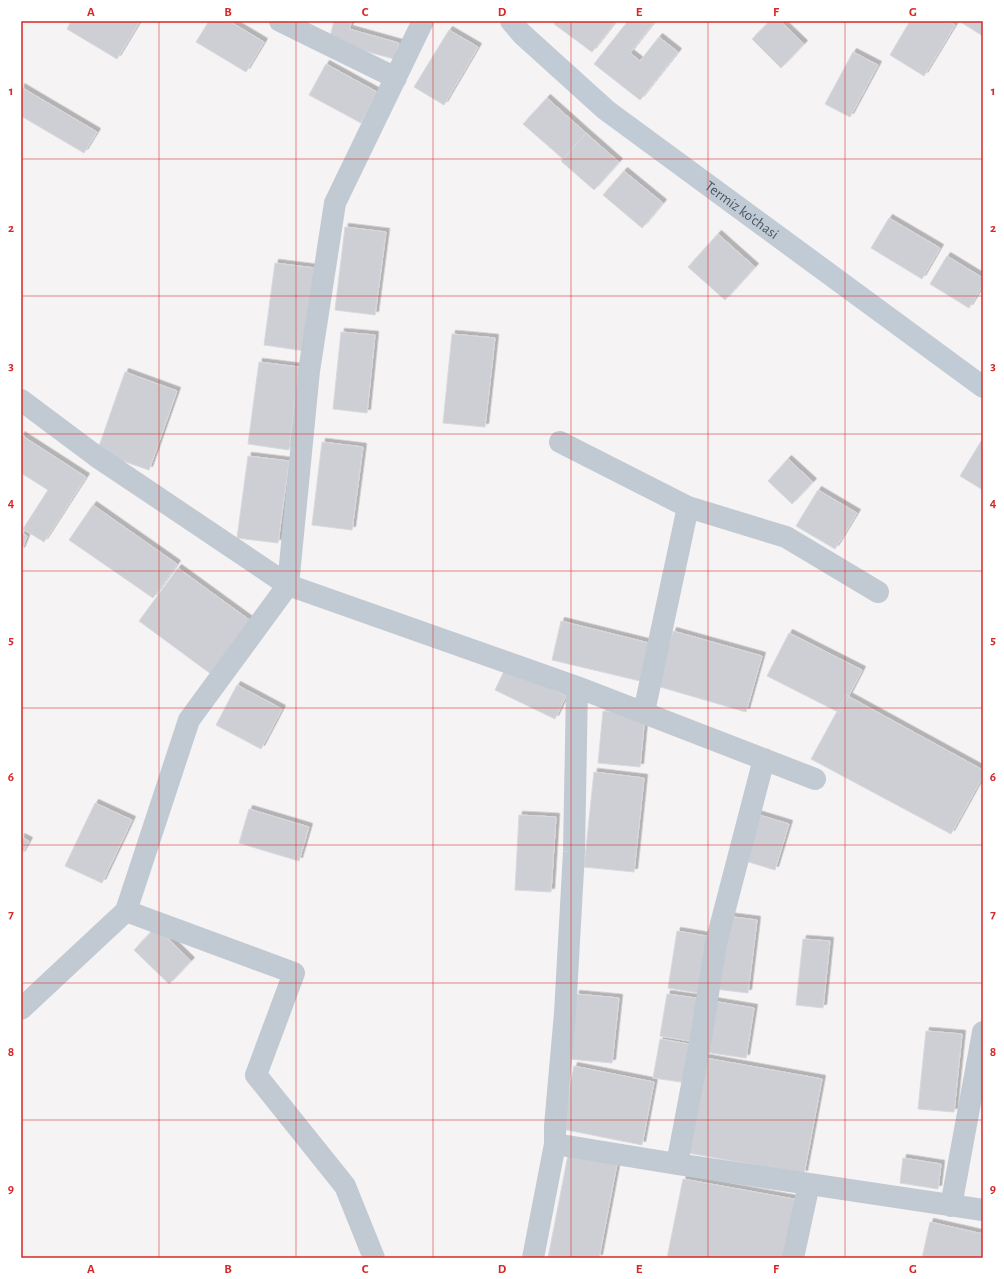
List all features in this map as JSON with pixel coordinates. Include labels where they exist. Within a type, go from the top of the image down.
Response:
[{"type":"main road","name":"Termiz ko'chasi","points":[[511,21],[522,34],[606,110],[983,387]]},
{"type":"street","points":[[280,21],[396,78]]},
{"type":"street","points":[[21,1009],[126,911],[189,720],[288,584],[309,371],[335,203],[423,21]]},
{"type":"street","points":[[21,400],[96,456],[288,584],[577,686],[815,779]]},
{"type":"street","points":[[560,442],[688,507],[786,537],[878,592]]},
{"type":"street","points":[[644,712],[688,507]]},
{"type":"street","points":[[533,1258],[555,1144],[555,1126],[565,1013],[574,852],[577,686]]},
{"type":"street","points":[[677,1164],[701,1038],[716,943],[764,759]]},
{"type":"street","points":[[126,911],[294,972],[256,1075],[345,1186],[374,1258]]},
{"type":"street","points":[[951,1206],[983,1032]]},
{"type":"street","points":[[555,1144],[983,1210]]},
{"type":"street","points":[[793,1258],[809,1184]]},
{"type":"building","points":[[71,21],[140,21],[117,59],[67,29]]},
{"type":"building","points":[[209,21],[229,21],[264,42],[246,72],[196,42]]},
{"type":"building","points":[[334,21],[352,21],[349,29],[399,43],[394,59],[329,41]]},
{"type":"building","points":[[556,21],[616,21],[592,52],[554,24]]},
{"type":"building","points":[[628,21],[655,21],[630,53],[640,61],[659,37],[678,52],[640,100],[594,64]]},
{"type":"building","points":[[770,21],[780,21],[804,44],[781,68],[752,39]]},
{"type":"building","points":[[910,21],[948,21],[955,25],[924,76],[890,55]]},
{"type":"building","points":[[963,21],[983,21],[983,36],[962,23]]},
{"type":"building","points":[[449,30],[478,47],[444,105],[414,87]]},
{"type":"building","points":[[853,52],[878,65],[850,117],[825,104]]},
{"type":"building","points":[[326,64],[377,92],[361,123],[309,95]]},
{"type":"building","points":[[21,87],[97,132],[84,153],[21,116]]},
{"type":"building","points":[[547,98],[586,133],[563,159],[523,124]]},
{"type":"building","points":[[586,133],[619,162],[594,190],[561,161]]},
{"type":"building","points":[[624,171],[663,203],[642,228],[603,195]]},
{"type":"building","points":[[889,218],[940,248],[922,279],[871,248]]},
{"type":"building","points":[[345,227],[386,232],[375,315],[335,310]]},
{"type":"building","points":[[718,234],[755,267],[725,300],[688,267]]},
{"type":"building","points":[[947,256],[983,278],[983,285],[969,308],[930,284]]},
{"type":"building","points":[[275,263],[315,268],[305,351],[264,345]]},
{"type":"building","points":[[341,332],[375,335],[367,413],[333,409]]},
{"type":"building","points":[[452,334],[495,338],[485,427],[443,423]]},
{"type":"building","points":[[259,362],[299,367],[289,450],[248,444]]},
{"type":"building","points":[[125,372],[177,391],[149,470],[97,452]]},
{"type":"building","points":[[21,435],[86,477],[44,542],[23,529],[48,490],[21,473]]},
{"type":"building","points":[[983,438],[983,490],[960,476]]},
{"type":"building","points":[[322,442],[363,447],[352,530],[312,525]]},
{"type":"building","points":[[248,456],[289,461],[278,543],[237,538]]},
{"type":"building","points":[[788,459],[813,482],[792,504],[768,481]]},
{"type":"building","points":[[818,490],[857,513],[835,549],[796,526]]},
{"type":"building","points":[[93,505],[177,564],[153,598],[69,540]]},
{"type":"building","points":[[21,533],[27,536],[21,551]]},
{"type":"building","points":[[178,568],[255,624],[215,677],[139,621]]},
{"type":"building","points":[[561,621],[649,643],[640,681],[552,660]]},
{"type":"building","points":[[673,631],[762,656],[746,712],[657,686]]},
{"type":"building","points":[[789,633],[862,670],[840,713],[767,676]]},
{"type":"building","points":[[506,667],[566,696],[555,719],[495,690]]},
{"type":"building","points":[[237,685],[282,709],[261,749],[216,725]]},
{"type":"building","points":[[846,695],[983,770],[983,776],[951,834],[811,759]]},
{"type":"building","points":[[603,711],[645,715],[640,767],[598,763]]},
{"type":"building","points":[[594,772],[644,778],[634,872],[584,867]]},
{"type":"building","points":[[95,803],[132,820],[102,883],[65,866]]},
{"type":"building","points":[[249,809],[309,827],[299,861],[239,843]]},
{"type":"building","points":[[756,814],[789,824],[775,870],[742,860]]},
{"type":"building","points":[[519,815],[556,817],[551,892],[515,890]]},
{"type":"building","points":[[21,837],[29,841],[21,855]]},
{"type":"building","points":[[725,916],[757,920],[748,993],[715,989]]},
{"type":"building","points":[[156,927],[191,961],[169,984],[134,950]]},
{"type":"building","points":[[677,931],[712,937],[704,994],[668,988]]},
{"type":"building","points":[[803,939],[830,941],[823,1008],[796,1005]]},
{"type":"building","points":[[576,994],[619,998],[612,1063],[569,1059]]},
{"type":"building","points":[[667,994],[703,999],[696,1042],[660,1036]]},
{"type":"building","points":[[712,1001],[754,1008],[746,1058],[704,1052]]},
{"type":"building","points":[[926,1031],[962,1034],[954,1112],[918,1109]]},
{"type":"building","points":[[660,1039],[695,1045],[688,1083],[653,1078]]},
{"type":"building","points":[[700,1057],[822,1079],[804,1174],[683,1152]]},
{"type":"building","points":[[574,1066],[654,1082],[642,1145],[562,1129]]},
{"type":"building","points":[[568,1155],[617,1164],[599,1258],[548,1258]]},
{"type":"building","points":[[903,1158],[941,1164],[938,1189],[900,1183]]},
{"type":"building","points":[[683,1179],[799,1200],[785,1258],[667,1258]]},
{"type":"building","points":[[930,1222],[983,1234],[983,1258],[922,1258]]}]
